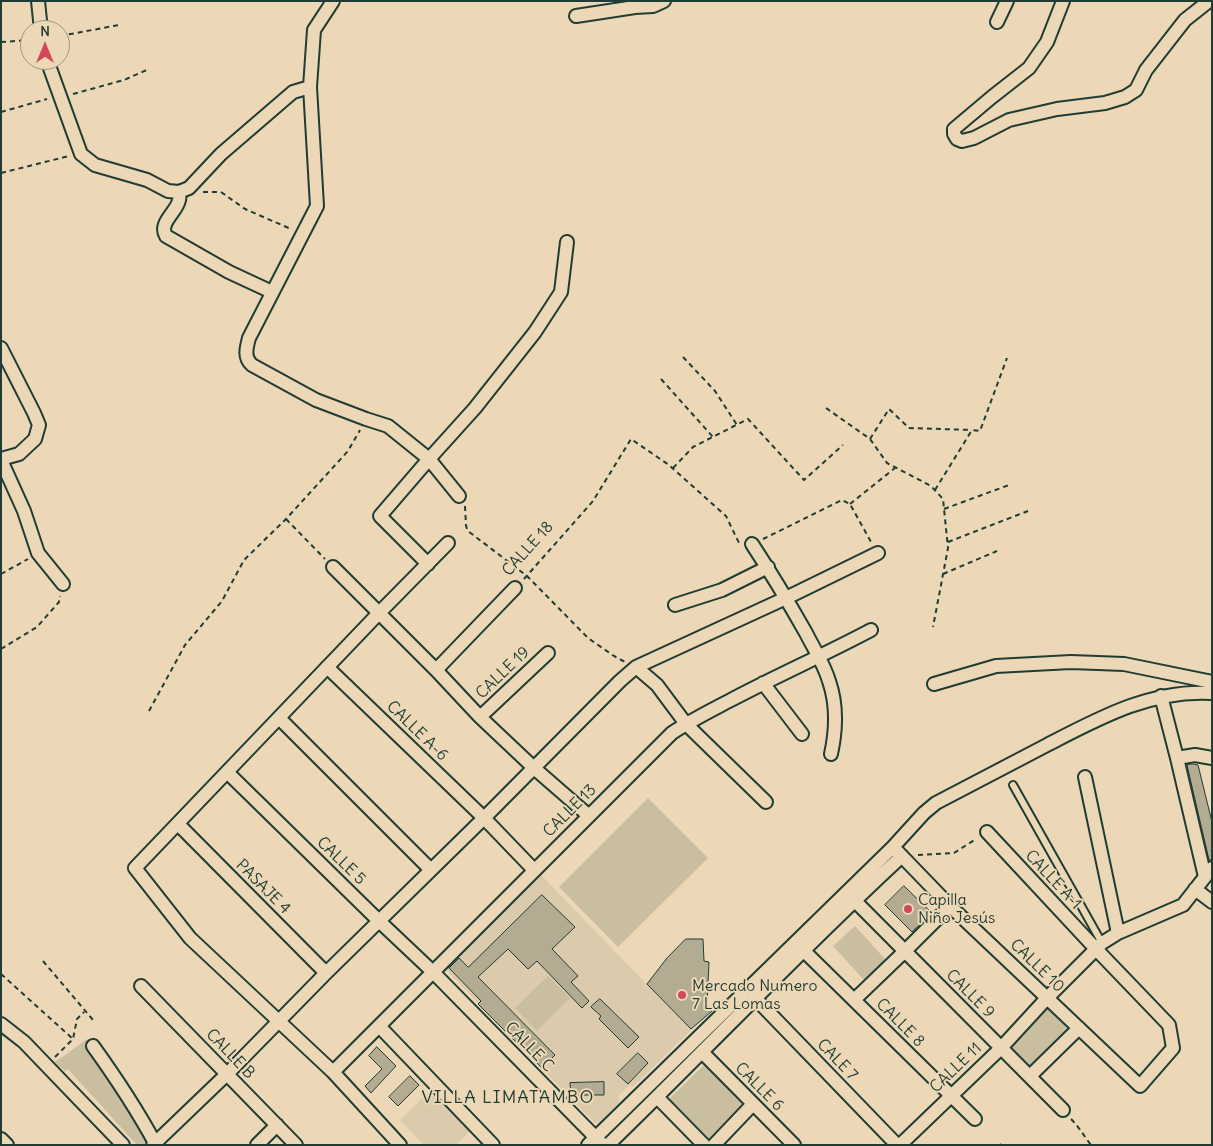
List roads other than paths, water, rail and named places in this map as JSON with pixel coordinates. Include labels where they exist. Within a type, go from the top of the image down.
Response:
[{"type":"street","points":[[38,1],[40,20]]},
{"type":"street","points":[[333,1],[314,30],[310,87],[317,206],[248,338],[247,361],[316,400],[388,426],[429,459],[459,496]]},
{"type":"street","points":[[576,16],[638,4],[653,6],[664,1]]},
{"type":"street","points":[[997,22],[1006,1]]},
{"type":"street","points":[[1063,1],[1047,42],[1029,68],[992,96],[954,130],[957,139],[962,141],[974,138],[1009,120],[1057,109],[1105,103],[1136,90],[1146,70],[1185,20],[1209,1]]},
{"type":"street","points":[[51,70],[81,154],[95,165],[147,180],[168,191],[179,192],[188,188],[221,154],[293,92],[310,87]]},
{"type":"street","points":[[179,192],[179,201],[164,226],[166,236],[229,272],[272,292]]},
{"type":"street","points":[[428,564],[380,516],[475,408],[535,332],[561,292],[567,242]]},
{"type":"street","points":[[1,348],[39,425],[35,439],[19,454],[1,460],[24,511],[38,552],[63,584]]},
{"type":"street","points":[[400,1145],[333,1072],[190,938],[135,868],[448,542]]},
{"type":"street","points":[[752,544],[786,598],[819,657],[830,682],[835,727],[831,754]]},
{"type":"street","points":[[93,1046],[140,1114],[154,1144],[227,1074],[326,972],[636,667],[786,598],[878,553]]},
{"type":"street","points":[[334,567],[480,717],[588,815]]},
{"type":"street","points":[[674,605],[722,590],[768,567]]},
{"type":"street","name":"CALLE 18","points":[[436,670],[515,588]]},
{"type":"street","name":"CALLE 13","points":[[333,1072],[672,732],[763,683],[871,630]]},
{"type":"street","name":"CALLE 19","points":[[480,717],[548,652]]},
{"type":"street","points":[[934,684],[996,666],[1071,662],[1124,664],[1212,682]]},
{"type":"street","name":"CALLE A-6","points":[[327,667],[484,818],[534,870]]},
{"type":"street","points":[[636,667],[657,685],[686,724],[766,802]]},
{"type":"street","points":[[763,683],[802,734]]},
{"type":"street","points":[[608,1145],[854,900],[898,851],[924,812],[936,803],[1095,720],[1161,696],[1197,692],[1212,693]]},
{"type":"street","points":[[1161,696],[1208,873]]},
{"type":"street","points":[[279,718],[431,870]]},
{"type":"street","points":[[1177,758],[1195,754],[1212,758]]},
{"type":"street","name":"CALLE 5","points":[[227,772],[433,972]]},
{"type":"street","points":[[1085,777],[1118,933]]},
{"type":"street","name":"PASAJE 4","points":[[178,824],[326,972]]},
{"type":"street","name":"CALLE A-1","points":[[987,832],[1099,946],[1169,1025],[1173,1048],[1140,1086]]},
{"type":"street","points":[[595,1142],[898,851]]},
{"type":"street","name":"CALLE 10","points":[[898,851],[950,906],[1140,1086]]},
{"type":"street","name":"CALLE 11","points":[[900,1145],[1001,1048],[1099,946],[1118,933],[1183,905],[1208,873]]},
{"type":"street","points":[[1195,889],[1212,902]]},
{"type":"street","name":"CALLE 9","points":[[854,900],[1063,1110]]},
{"type":"street","points":[[854,1000],[950,906]]},
{"type":"street","name":"CALLE 8","points":[[803,950],[975,1119]]},
{"type":"street","name":"CALLE C","points":[[433,972],[595,1142]]},
{"type":"street","name":"CALLE B","points":[[140,986],[296,1145]]},
{"type":"street","name":"CALE 7","points":[[755,998],[897,1145]]},
{"type":"street","points":[[1,1024],[24,1042],[123,1145]]},
{"type":"street","points":[[379,1026],[488,1143]]},
{"type":"street","points":[[1030,1076],[1078,1028]]},
{"type":"street","name":"CALLE 6","points":[[702,1052],[794,1145]]},
{"type":"street","points":[[657,1097],[704,1145]]},
{"type":"street","points":[[714,1145],[753,1104]]},
{"type":"street","points":[[258,1145],[277,1125]]},
{"type":"street","points":[[1,1139],[7,1145]]},
{"type":"lane","points":[[1012,786],[1099,946]]},
{"type":"place","name":"Capilla Niño Jesús","points":[[908,909]]},
{"type":"place","name":"Mercado Numero 7 Las Lomas","points":[[682,995]]},
{"type":"district","name":"VILLA LIMATAMBO","points":[[508,1098]]}]
